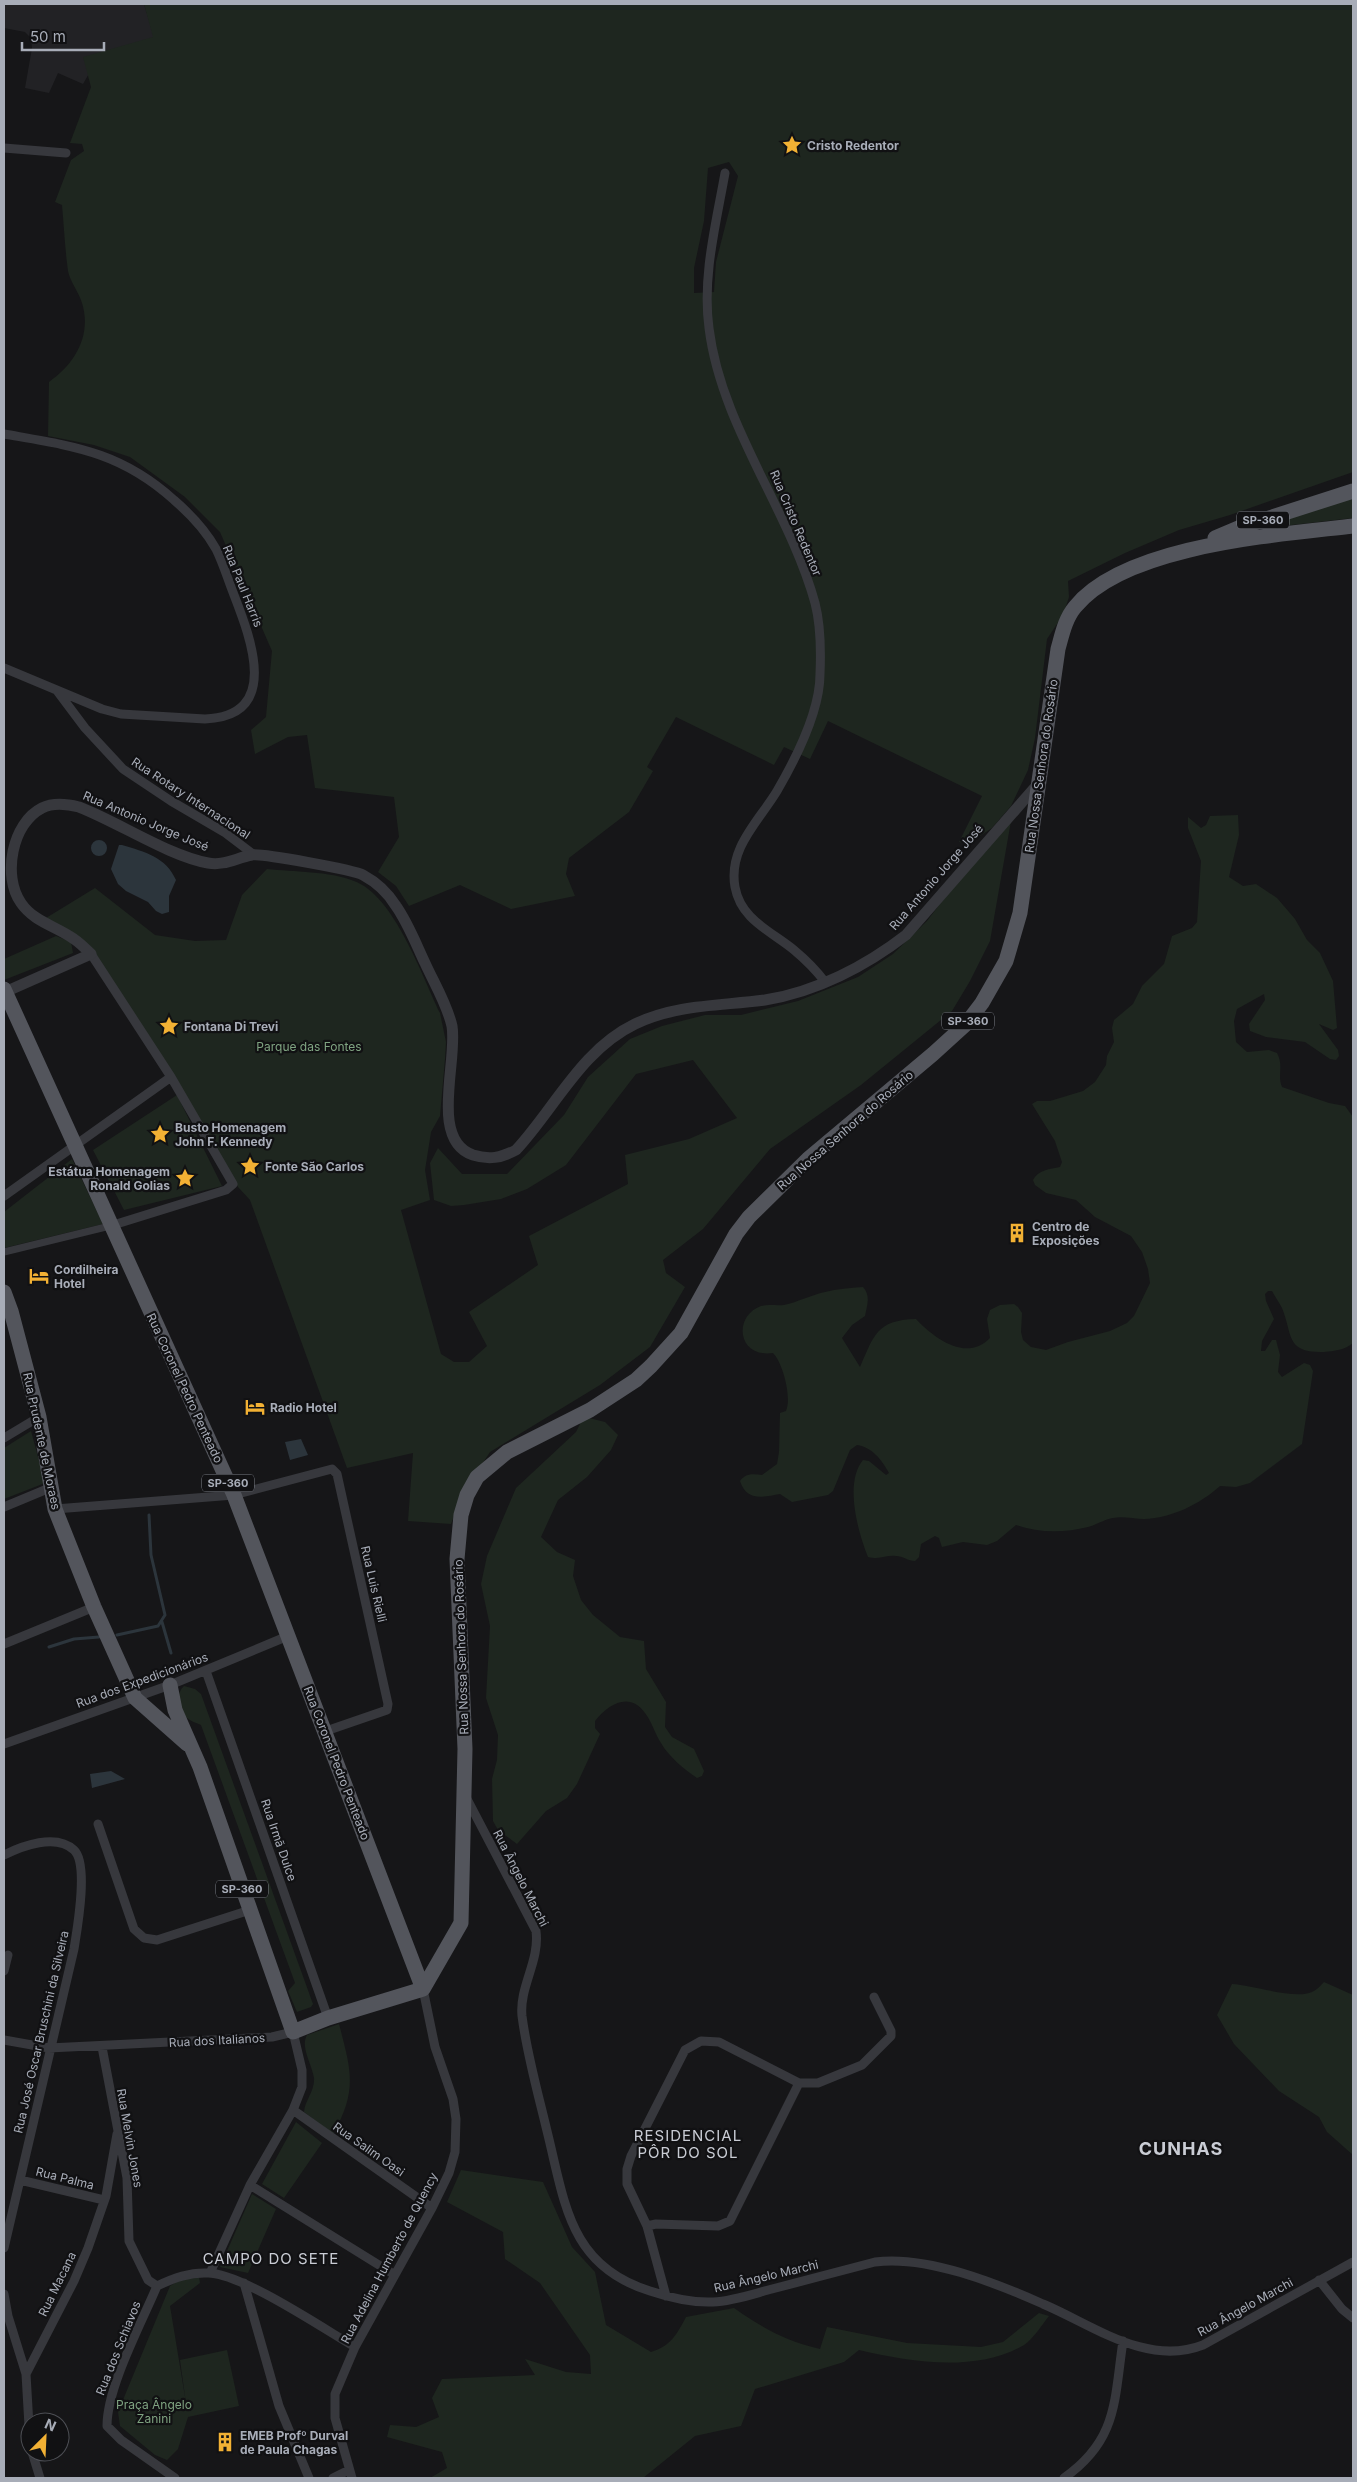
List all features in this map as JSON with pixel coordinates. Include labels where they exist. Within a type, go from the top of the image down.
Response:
[{"type":"main road","name":"SP-360","points":[[1174,555],[1241,527],[1353,491]]},
{"type":"main road","name":"SP-360","points":[[1174,555],[1242,539],[1353,526]]},
{"type":"main road","name":"Rua Nossa Senhora do Rosário","points":[[423,1989],[461,1923],[465,1749],[457,1559],[461,1515],[467,1495],[477,1478],[507,1452],[590,1410],[636,1380],[651,1366],[681,1333],[736,1234],[749,1217],[808,1159],[966,1024],[982,1003],[996,982],[1014,939],[1023,894],[1037,785],[1058,649],[1066,623],[1074,608],[1086,596],[1114,575],[1174,555]]},
{"type":"main road","name":"Rua Coronel Pedro Penteado","points":[[4,991],[234,1495],[326,1731],[423,1989]]},
{"type":"main road","name":"Rua Prudente de Moraes","points":[[4,1292],[40,1417],[55,1509],[94,1607],[135,1698]]},
{"type":"main road","points":[[170,1685],[175,1710],[190,1746]]},
{"type":"main road","name":"SP-360","points":[[135,1698],[190,1746],[200,1767],[293,2032]]},
{"type":"main road","name":"Rua dos Italianos","points":[[293,2032],[328,2018],[423,1989]]},
{"type":"street","points":[[4,148],[66,153]]},
{"type":"street","name":"Rua Cristo Redentor","points":[[726,173],[708,279],[706,304],[713,351],[729,404],[800,558],[815,605],[821,643],[820,678],[813,711],[796,756],[776,793],[749,829],[738,853],[735,887],[743,907],[752,919],[762,929],[793,949],[812,966],[825,982]]},
{"type":"street","name":"Rua Paul Harris","points":[[4,434],[91,450],[112,458],[174,500],[200,527],[216,549],[250,636],[254,656],[254,679],[248,701],[232,714],[217,719],[121,714],[102,710],[58,691]]},
{"type":"street","points":[[4,668],[58,691]]},
{"type":"street","name":"Rua Rotary Internacional","points":[[58,691],[85,728],[123,769],[171,801],[224,832],[253,854]]},
{"type":"street","name":"Rua Antonio Jorge José","points":[[91,954],[74,939],[32,916],[20,902],[12,876],[12,857],[24,821],[34,813],[52,805],[79,806],[177,852],[208,863],[230,862],[253,854],[352,871],[372,881],[395,904],[443,1002],[452,1026],[453,1056],[448,1111],[451,1136],[458,1146],[468,1154],[481,1158],[504,1157],[516,1150],[582,1066],[609,1040],[634,1025],[683,1008],[766,1000],[825,982],[864,964],[906,935],[1037,785]]},
{"type":"street","points":[[4,991],[91,954],[171,1077],[233,1182],[232,1187],[226,1190],[110,1226],[4,1252]]},
{"type":"street","points":[[4,1196],[171,1077]]},
{"type":"street","points":[[4,1438],[40,1417]]},
{"type":"street","name":"Rua Luis Rielli","points":[[234,1495],[329,1468],[337,1474],[388,1701],[387,1710],[326,1731]]},
{"type":"street","points":[[4,1507],[52,1487]]},
{"type":"street","points":[[55,1509],[234,1495]]},
{"type":"street","points":[[4,1644],[94,1607]]},
{"type":"street","name":"Rua dos Expedicionários","points":[[4,1744],[170,1685],[288,1636]]},
{"type":"street","name":"Rua Irmã Dulce","points":[[206,1671],[328,2018]]},
{"type":"street","name":"Rua Ângelo Marchi","points":[[464,1792],[536,1932],[536,1952],[522,1994],[522,2016],[527,2047],[566,2208],[581,2241],[593,2259],[610,2274],[630,2285],[678,2300],[713,2302],[742,2297],[875,2262],[894,2260],[914,2261],[1008,2289],[1123,2341],[1160,2351],[1187,2351],[1226,2333],[1353,2262]]},
{"type":"street","points":[[98,1824],[134,1929],[144,1938],[158,1940],[250,1910]]},
{"type":"street","name":"Rua José Oscar Bruschini da Silveira","points":[[4,1855],[45,1842],[59,1843],[74,1850],[80,1860],[80,1919],[4,2248]]},
{"type":"street","points":[[4,1971],[8,1955]]},
{"type":"street","name":"Rua Adelina Humberto de Quency","points":[[351,2474],[335,2418],[334,2405],[339,2382],[355,2347],[432,2208],[449,2173],[455,2152],[456,2119],[453,2099],[434,2047],[423,1989]]},
{"type":"street","points":[[666,2296],[647,2226],[627,2184],[627,2170],[631,2156],[685,2050],[701,2041],[719,2042],[799,2084],[818,2083],[862,2065],[891,2036],[891,2031],[874,1997]]},
{"type":"street","points":[[210,2272],[250,2185],[293,2110],[302,2087],[302,2070],[293,2032]]},
{"type":"street","name":"Rua dos Italianos","points":[[4,2040],[49,2048],[102,2047],[272,2037],[293,2032]]},
{"type":"street","name":"Rua Melvin Jones","points":[[102,2047],[117,2134],[127,2178],[129,2241],[148,2280],[157,2286]]},
{"type":"street","points":[[647,2226],[656,2224],[718,2226],[730,2221],[799,2084]]},
{"type":"street","name":"Rua Salim Oasi","points":[[293,2110],[432,2208]]},
{"type":"street","name":"Rua Macana","points":[[26,2374],[74,2281],[104,2200],[117,2134]]},
{"type":"street","name":"Rua Palma","points":[[20,2180],[104,2200]]},
{"type":"street","points":[[250,2185],[395,2275]]},
{"type":"street","points":[[157,2286],[178,2276],[210,2272],[244,2283],[355,2347]]},
{"type":"street","points":[[1319,2280],[1342,2309],[1353,2318]]},
{"type":"street","points":[[244,2283],[278,2406],[309,2478]]},
{"type":"street","name":"Rua dos Schiavos","points":[[157,2286],[113,2392],[107,2410],[107,2426],[121,2440],[175,2478]]},
{"type":"street","points":[[4,2294],[8,2316],[26,2374],[28,2412]]},
{"type":"street","points":[[1064,2478],[1082,2465],[1107,2431],[1112,2417],[1123,2341]]},
{"type":"street","points":[[35,2462],[40,2478]]},
{"type":"street","points":[[333,2478],[351,2474]]},
{"type":"shaded area","points":[[4,4],[144,4],[154,37],[95,63],[83,84],[58,73],[49,93],[25,88],[32,48],[31,38],[25,32],[4,28]]},
{"type":"shaded area","points":[[99,840],[107,848],[99,856],[91,848]]},
{"type":"shaded area","points":[[119,845],[154,856],[172,872],[176,880],[169,896],[169,912],[162,914],[156,911],[148,902],[126,891],[118,884],[111,869]]},
{"type":"shaded area","points":[[301,1439],[308,1455],[290,1460],[285,1442]]},
{"type":"shaded area","points":[[111,1771],[125,1779],[92,1788],[90,1774]]},
{"type":"green space","points":[[144,4],[1353,4],[1353,472],[1230,515],[1179,530],[1125,553],[1068,581],[1069,597],[1063,615],[1047,639],[1035,738],[1028,770],[1011,806],[992,828],[968,844],[959,842],[982,796],[828,721],[810,759],[784,747],[774,765],[676,717],[647,767],[653,771],[629,812],[569,858],[566,874],[575,896],[511,909],[460,885],[409,906],[396,886],[378,872],[399,837],[394,797],[315,788],[307,735],[288,737],[255,754],[251,730],[266,717],[272,651],[220,532],[185,497],[130,457],[94,445],[48,436],[49,382],[67,367],[74,358],[83,337],[85,326],[82,303],[68,271],[62,205],[55,202],[71,160],[84,151],[82,144],[70,143],[91,87],[83,57],[153,37]],"holes":[[[729,162],[738,176],[716,262],[714,292],[694,293],[694,268],[704,221],[708,168]]]},
{"type":"green space","points":[[1353,496],[1353,518],[1257,529]]},
{"type":"green space","points":[[1238,815],[1239,835],[1229,877],[1243,886],[1256,884],[1277,898],[1295,919],[1307,940],[1320,953],[1333,981],[1337,1028],[1333,1030],[1319,1024],[1338,1050],[1339,1056],[1336,1060],[1330,1059],[1305,1042],[1266,1037],[1250,1031],[1249,1024],[1265,1000],[1264,994],[1237,1009],[1234,1021],[1236,1042],[1247,1052],[1269,1050],[1277,1053],[1280,1062],[1282,1087],[1329,1103],[1345,1106],[1353,1117],[1353,1343],[1343,1349],[1324,1352],[1311,1352],[1296,1346],[1292,1340],[1282,1308],[1272,1291],[1268,1291],[1265,1294],[1274,1319],[1262,1341],[1261,1351],[1265,1351],[1272,1340],[1276,1340],[1280,1355],[1278,1372],[1282,1377],[1304,1363],[1310,1365],[1313,1371],[1302,1444],[1250,1483],[1236,1487],[1220,1486],[1204,1499],[1175,1513],[1144,1519],[1113,1518],[1088,1527],[1061,1531],[1034,1530],[1016,1525],[997,1541],[987,1545],[963,1542],[942,1547],[939,1538],[935,1536],[921,1544],[919,1557],[915,1561],[899,1556],[868,1557],[857,1521],[854,1481],[857,1470],[863,1460],[869,1461],[886,1475],[889,1473],[876,1455],[867,1448],[857,1445],[850,1450],[833,1491],[828,1495],[792,1502],[780,1494],[762,1497],[751,1495],[743,1488],[740,1481],[742,1478],[750,1475],[762,1475],[777,1464],[780,1413],[786,1411],[788,1405],[786,1381],[777,1358],[773,1353],[761,1353],[752,1349],[746,1343],[743,1335],[746,1318],[752,1311],[761,1306],[784,1305],[825,1292],[863,1287],[868,1297],[865,1316],[852,1325],[842,1338],[860,1367],[873,1338],[878,1332],[884,1326],[903,1320],[916,1319],[931,1333],[950,1345],[971,1348],[981,1345],[990,1338],[987,1319],[990,1310],[1000,1305],[1014,1304],[1022,1313],[1021,1332],[1023,1340],[1031,1347],[1046,1350],[1110,1331],[1127,1323],[1134,1316],[1150,1283],[1148,1269],[1142,1252],[1131,1236],[1095,1217],[1076,1200],[1046,1193],[1035,1185],[1033,1180],[1038,1174],[1045,1170],[1060,1167],[1062,1162],[1055,1141],[1032,1104],[1037,1101],[1050,1101],[1083,1091],[1095,1082],[1106,1065],[1107,1056],[1114,1042],[1112,1028],[1114,1020],[1133,1004],[1142,986],[1164,964],[1172,936],[1192,928],[1197,922],[1201,861],[1188,828],[1188,817],[1201,828],[1206,825],[1210,816]]},
{"type":"green space","name":"Parque das Fontes","points":[[1011,821],[990,941],[970,981],[952,1011],[861,1085],[770,1149],[703,1229],[663,1260],[666,1273],[685,1287],[650,1347],[600,1385],[490,1452],[462,1495],[451,1524],[408,1521],[413,1453],[347,1468],[250,1200],[238,1187],[180,1086],[95,955],[46,918],[95,888],[155,935],[195,941],[226,940],[242,895],[267,869],[334,875],[354,881],[368,889],[382,902],[405,938],[440,1013],[446,1042],[440,1116],[431,1132],[425,1170],[430,1200],[401,1210],[441,1354],[454,1362],[469,1362],[487,1346],[469,1312],[538,1265],[529,1236],[628,1184],[625,1155],[689,1139],[737,1118],[693,1060],[636,1074],[566,1165],[527,1189],[501,1199],[451,1206],[434,1200],[430,1163],[438,1148],[462,1174],[507,1174],[564,1115],[588,1077],[630,1039],[662,1026],[705,1015],[741,1015],[798,1001],[858,977],[893,954],[927,921],[968,867]]},
{"type":"green space","points":[[56,936],[71,942],[73,953],[4,980],[4,959]]},
{"type":"green space","points":[[177,1095],[222,1186],[124,1210],[93,1150]]},
{"type":"green space","points":[[72,1159],[103,1224],[4,1248],[4,1212]]},
{"type":"green space","points":[[589,1418],[605,1422],[618,1435],[611,1450],[587,1477],[558,1500],[541,1537],[557,1552],[575,1560],[573,1576],[581,1600],[593,1615],[620,1637],[644,1641],[646,1669],[666,1702],[665,1727],[672,1737],[694,1749],[704,1771],[702,1776],[697,1778],[682,1767],[664,1748],[639,1706],[626,1701],[619,1702],[606,1709],[595,1721],[595,1728],[600,1734],[577,1784],[567,1798],[546,1811],[517,1844],[498,1830],[493,1821],[492,1779],[497,1760],[498,1735],[486,1698],[490,1626],[481,1584],[487,1556],[516,1488],[576,1432],[579,1423]]},
{"type":"green space","points":[[31,1431],[45,1483],[4,1499],[4,1448]]},
{"type":"green space","points":[[184,1686],[195,1689],[201,1694],[313,2004],[311,2007],[297,2012],[288,1991],[295,1983],[201,1725],[187,1718],[179,1706],[179,1693]]},
{"type":"green space","points":[[1324,1982],[1353,1995],[1353,2155],[1327,2132],[1319,2117],[1279,2091],[1234,2044],[1217,2015],[1232,1984],[1285,1993],[1305,1994],[1317,1989]]},
{"type":"green space","points":[[339,2024],[347,2054],[350,2080],[346,2105],[333,2134],[304,2112],[314,2083],[305,2040],[307,2035]]},
{"type":"green space","points":[[296,2122],[322,2143],[284,2198],[262,2184]]},
{"type":"green space","points":[[461,2170],[543,2182],[572,2247],[595,2272],[606,2325],[651,2352],[668,2343],[686,2317],[734,2308],[775,2333],[820,2349],[827,2327],[907,2343],[981,2347],[1003,2342],[1039,2313],[1049,2316],[1034,2336],[1024,2345],[1005,2354],[985,2359],[964,2362],[921,2361],[859,2350],[844,2362],[755,2389],[741,2426],[695,2436],[643,2478],[430,2478],[447,2468],[442,2452],[387,2437],[390,2425],[416,2427],[439,2417],[432,2398],[442,2379],[535,2375],[525,2359],[566,2372],[591,2374],[590,2355],[540,2283],[505,2259],[503,2232],[447,2202]]},
{"type":"green space","points":[[252,2194],[276,2209],[248,2273],[220,2267]]},
{"type":"green space","name":"Praça Ângelo Zanini","points":[[199,2277],[200,2283],[170,2306],[186,2403],[180,2360],[227,2350],[239,2406],[188,2417],[178,2449],[167,2460],[155,2455],[120,2426],[118,2412],[170,2286],[183,2278]]},
{"type":"waterway","points":[[117,1635],[158,1626],[165,1615],[151,1555],[149,1515]]},
{"type":"waterway","points":[[162,1622],[171,1653]]},
{"type":"waterway","points":[[49,1647],[74,1639],[99,1637]]},
{"type":"place","name":"Cristo Redentor","points":[[792,145]]},
{"type":"place","name":"Fontana Di Trevi","points":[[169,1026]]},
{"type":"place","name":"Busto Homenagem John F. Kennedy","points":[[160,1134]]},
{"type":"place","name":"Fonte São Carlos","points":[[250,1166]]},
{"type":"place","name":"Estátua Homenagem Ronald Golias","points":[[185,1178]]},
{"type":"place","name":"Centro de Exposições","points":[[1017,1233]]},
{"type":"place","name":"Cordilheira Hotel","points":[[39,1276]]},
{"type":"place","name":"Radio Hotel","points":[[255,1407]]},
{"type":"place","name":"EMEB Profº Durval de Paula Chagas","points":[[225,2442]]},
{"type":"district","name":"RESIDENCIAL PÔR DO SOL","points":[[688,2144]]},
{"type":"district","name":"CUNHAS","points":[[1181,2148]]},
{"type":"district","name":"CAMPO DO SETE","points":[[271,2258]]}]
